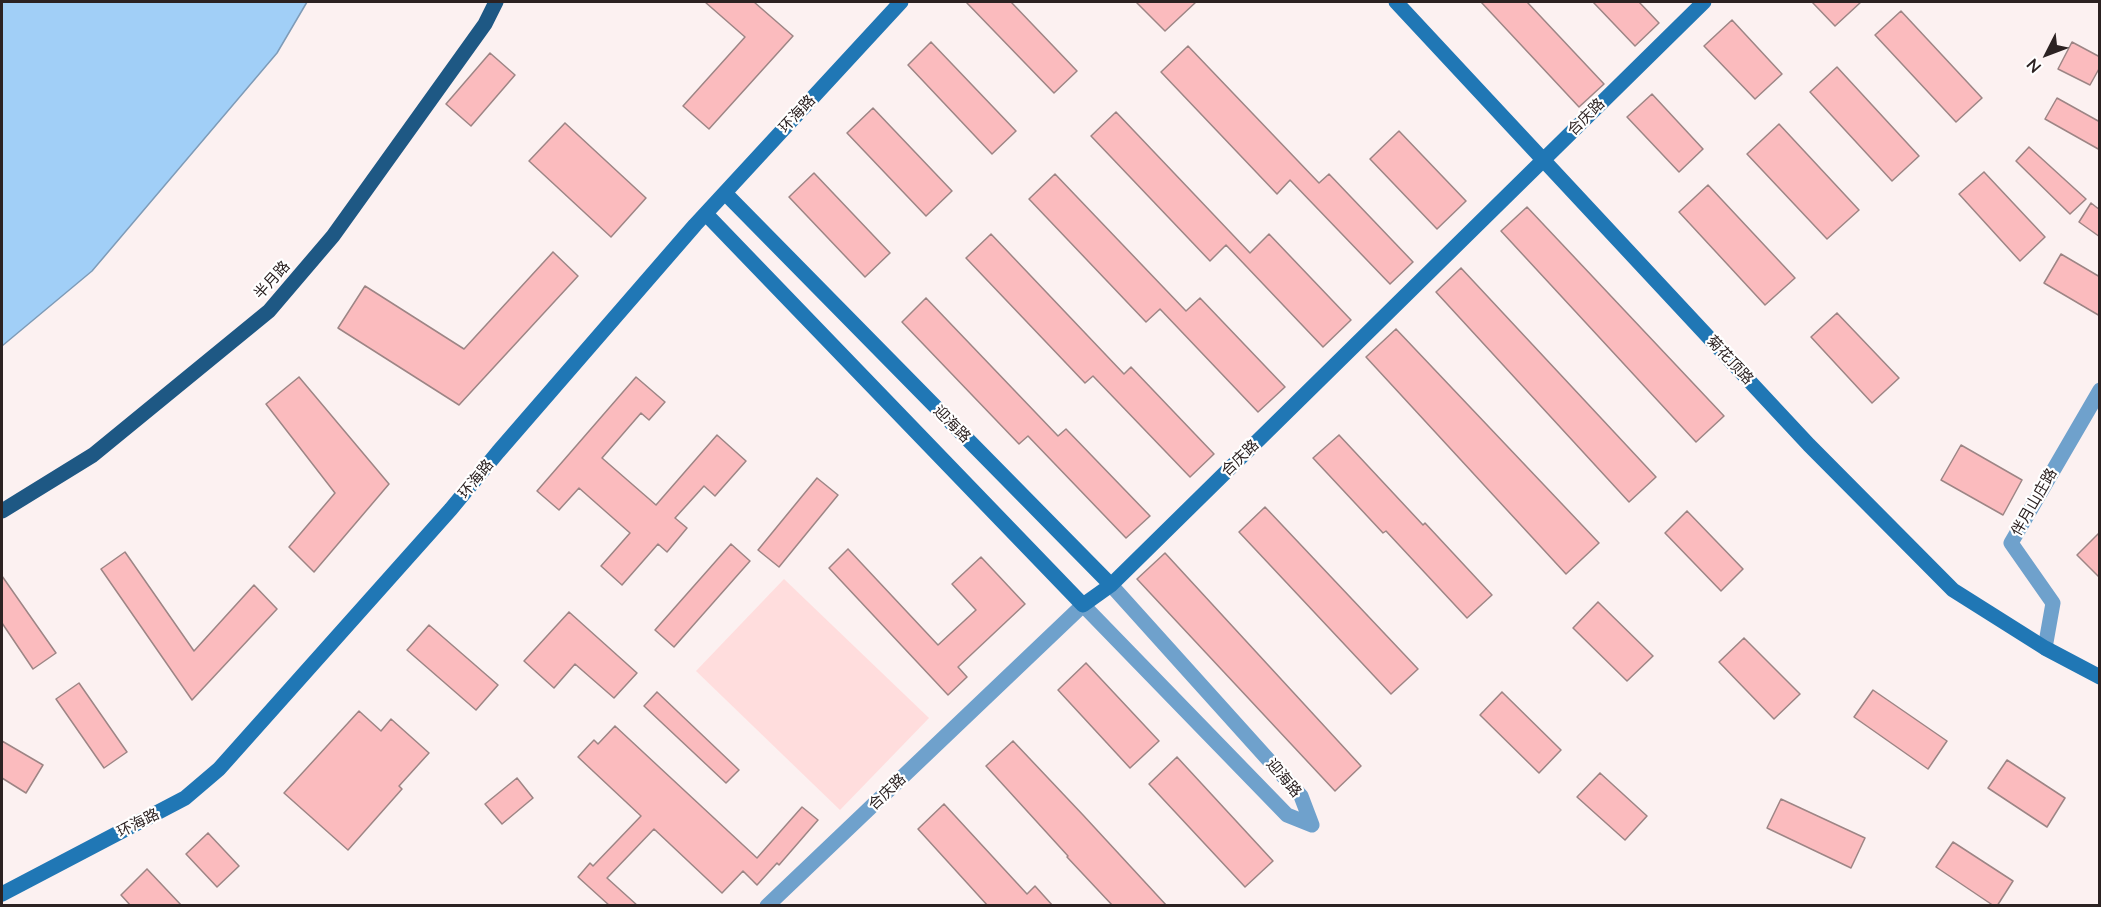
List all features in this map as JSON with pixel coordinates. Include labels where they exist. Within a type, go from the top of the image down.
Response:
[{"type":"main road","name":"半月路","points":[[2,511],[93,455],[269,311],[333,236],[485,24],[496,2]]},
{"type":"street","name":"环海路","points":[[2,894],[185,798],[219,768],[451,509],[706,214],[902,2]]},
{"type":"street","name":"菊花顶路","points":[[1396,2],[1809,445],[1953,590],[2045,648],[2100,677]]},
{"type":"street","name":"合庆路","points":[[767,906],[1083,605],[1111,585],[1704,2]]},
{"type":"street","name":"迎海路","points":[[706,214],[1287,815],[1312,825],[1301,796],[1111,585],[725,193]]},
{"type":"street","name":"伴月山庄路","points":[[2045,648],[2053,603],[2011,543],[2100,390]]},
{"type":"shaded area","points":[[784,579],[929,718],[840,810],[696,671]]},
{"type":"water","points":[[2,2],[307,2],[277,53],[92,271],[2,346]]},
{"type":"building","points":[[705,2],[754,2],[793,36],[709,129],[683,106],[745,37]]},
{"type":"building","points":[[966,2],[1011,2],[1077,71],[1054,93]]},
{"type":"building","points":[[1136,2],[1196,2],[1165,31]]},
{"type":"building","points":[[1481,2],[1527,2],[1604,84],[1579,107]]},
{"type":"building","points":[[1593,2],[1639,2],[1659,23],[1635,46]]},
{"type":"building","points":[[1812,2],[1861,2],[1835,26]]},
{"type":"building","points":[[1901,11],[1982,98],[1956,122],[1875,35]]},
{"type":"building","points":[[1732,20],[1782,74],[1755,99],[1704,46]]},
{"type":"building","points":[[931,42],[1016,131],[992,154],[908,65]]},
{"type":"building","points":[[2072,42],[2100,57],[2100,67],[2090,85],[2058,69]]},
{"type":"building","points":[[1188,46],[1319,183],[1329,174],[1413,262],[1390,284],[1290,180],[1277,194],[1161,72]]},
{"type":"building","points":[[490,53],[515,75],[471,126],[446,104]]},
{"type":"building","points":[[1837,67],[1919,156],[1892,181],[1810,92]]},
{"type":"building","points":[[1652,94],[1703,149],[1679,172],[1627,117]]},
{"type":"building","points":[[2057,98],[2100,122],[2100,150],[2045,119]]},
{"type":"building","points":[[873,108],[952,191],[926,216],[847,133]]},
{"type":"building","points":[[1116,112],[1250,253],[1269,234],[1351,320],[1323,347],[1226,245],[1210,261],[1091,136]]},
{"type":"building","points":[[565,123],[646,198],[611,237],[529,161]]},
{"type":"building","points":[[1779,124],[1859,210],[1827,239],[1747,154]]},
{"type":"building","points":[[1399,131],[1466,201],[1437,229],[1370,159]]},
{"type":"building","points":[[2029,147],[2086,199],[2070,214],[2016,161]]},
{"type":"building","points":[[1984,172],[2045,237],[2020,261],[1959,194]]},
{"type":"building","points":[[814,173],[890,253],[865,277],[789,197]]},
{"type":"building","points":[[1055,174],[1186,311],[1200,298],[1285,387],[1258,412],[1160,309],[1146,322],[1029,199]]},
{"type":"building","points":[[1708,185],[1795,278],[1765,305],[1679,212]]},
{"type":"building","points":[[2091,203],[2100,210],[2100,237],[2079,222]]},
{"type":"building","points":[[1527,207],[1724,416],[1696,442],[1501,231]]},
{"type":"building","points":[[991,234],[1124,374],[1131,367],[1214,454],[1190,477],[1093,376],[1085,383],[966,258]]},
{"type":"building","points":[[553,252],[578,276],[459,405],[338,328],[365,286],[464,349]]},
{"type":"building","points":[[2061,254],[2100,277],[2100,316],[2044,283]]},
{"type":"building","points":[[1461,268],[1656,477],[1629,502],[1436,292]]},
{"type":"building","points":[[926,298],[1058,436],[1066,429],[1150,516],[1126,538],[1028,436],[1019,444],[902,322]]},
{"type":"building","points":[[1837,313],[1899,378],[1872,403],[1811,337]]},
{"type":"building","points":[[1396,329],[1599,543],[1566,574],[1366,357]]},
{"type":"building","points":[[299,377],[389,484],[314,572],[289,547],[335,493],[266,404]]},
{"type":"building","points":[[636,377],[665,402],[649,420],[641,413],[602,458],[656,505],[717,435],[746,461],[715,496],[704,486],[675,518],[687,528],[667,552],[658,544],[622,585],[601,566],[630,533],[579,488],[559,510],[537,491]]},
{"type":"building","points":[[1339,435],[1492,595],[1467,618],[1386,531],[1383,533],[1313,458]]},
{"type":"building","points":[[1961,445],[2022,480],[2003,515],[1941,480]]},
{"type":"building","points":[[817,478],[838,495],[779,567],[758,550]]},
{"type":"building","points":[[1265,507],[1418,669],[1391,694],[1239,532]]},
{"type":"building","points":[[1687,511],[1743,569],[1721,591],[1665,533]]},
{"type":"building","points":[[2100,532],[2100,578],[2077,555]]},
{"type":"building","points":[[731,544],[750,561],[674,647],[655,630]]},
{"type":"building","points":[[848,549],[938,645],[976,610],[952,584],[981,557],[1025,604],[958,667],[967,677],[948,695],[829,568]]},
{"type":"building","points":[[125,552],[194,651],[254,585],[277,609],[192,700],[101,569]]},
{"type":"building","points":[[1165,553],[1361,766],[1335,791],[1137,579]]},
{"type":"building","points":[[2,576],[56,653],[33,669],[2,623]]},
{"type":"building","points":[[1598,602],[1653,656],[1627,681],[1573,628]]},
{"type":"building","points":[[569,612],[637,673],[614,698],[575,664],[554,688],[524,661]]},
{"type":"building","points":[[429,625],[498,685],[476,710],[407,650]]},
{"type":"building","points":[[1744,638],[1800,694],[1774,719],[1719,662]]},
{"type":"building","points":[[1086,663],[1159,741],[1130,768],[1058,690]]},
{"type":"building","points":[[79,683],[127,752],[104,768],[56,699]]},
{"type":"building","points":[[1873,690],[1947,741],[1928,769],[1854,717]]},
{"type":"building","points":[[657,692],[739,770],[726,783],[644,706]]},
{"type":"building","points":[[1502,692],[1561,750],[1539,773],[1480,715]]},
{"type":"building","points":[[359,711],[381,731],[391,719],[429,753],[399,786],[402,789],[348,850],[284,793]]},
{"type":"building","points":[[615,726],[757,858],[802,807],[818,820],[779,865],[777,863],[757,885],[743,871],[722,893],[654,829],[607,878],[638,906],[610,906],[578,877],[590,863],[593,866],[641,816],[578,757],[594,740],[598,744]]},
{"type":"building","points":[[2,741],[43,765],[26,793],[2,778]]},
{"type":"building","points":[[1013,741],[1167,906],[1113,906],[1067,857],[986,766]]},
{"type":"building","points":[[1177,757],[1273,861],[1245,887],[1149,784]]},
{"type":"building","points":[[2007,760],[2065,798],[2047,827],[1988,788]]},
{"type":"building","points":[[1600,773],[1647,816],[1625,840],[1577,797]]},
{"type":"building","points":[[517,778],[533,798],[502,824],[485,804]]},
{"type":"building","points":[[1781,799],[1865,838],[1851,868],[1767,828]]},
{"type":"building","points":[[944,804],[1027,894],[1035,886],[1053,906],[988,906],[918,829]]},
{"type":"building","points":[[208,833],[239,866],[217,887],[186,854]]},
{"type":"building","points":[[1953,842],[2013,881],[1997,906],[1936,867]]},
{"type":"building","points":[[147,869],[182,906],[131,906],[121,895]]}]
